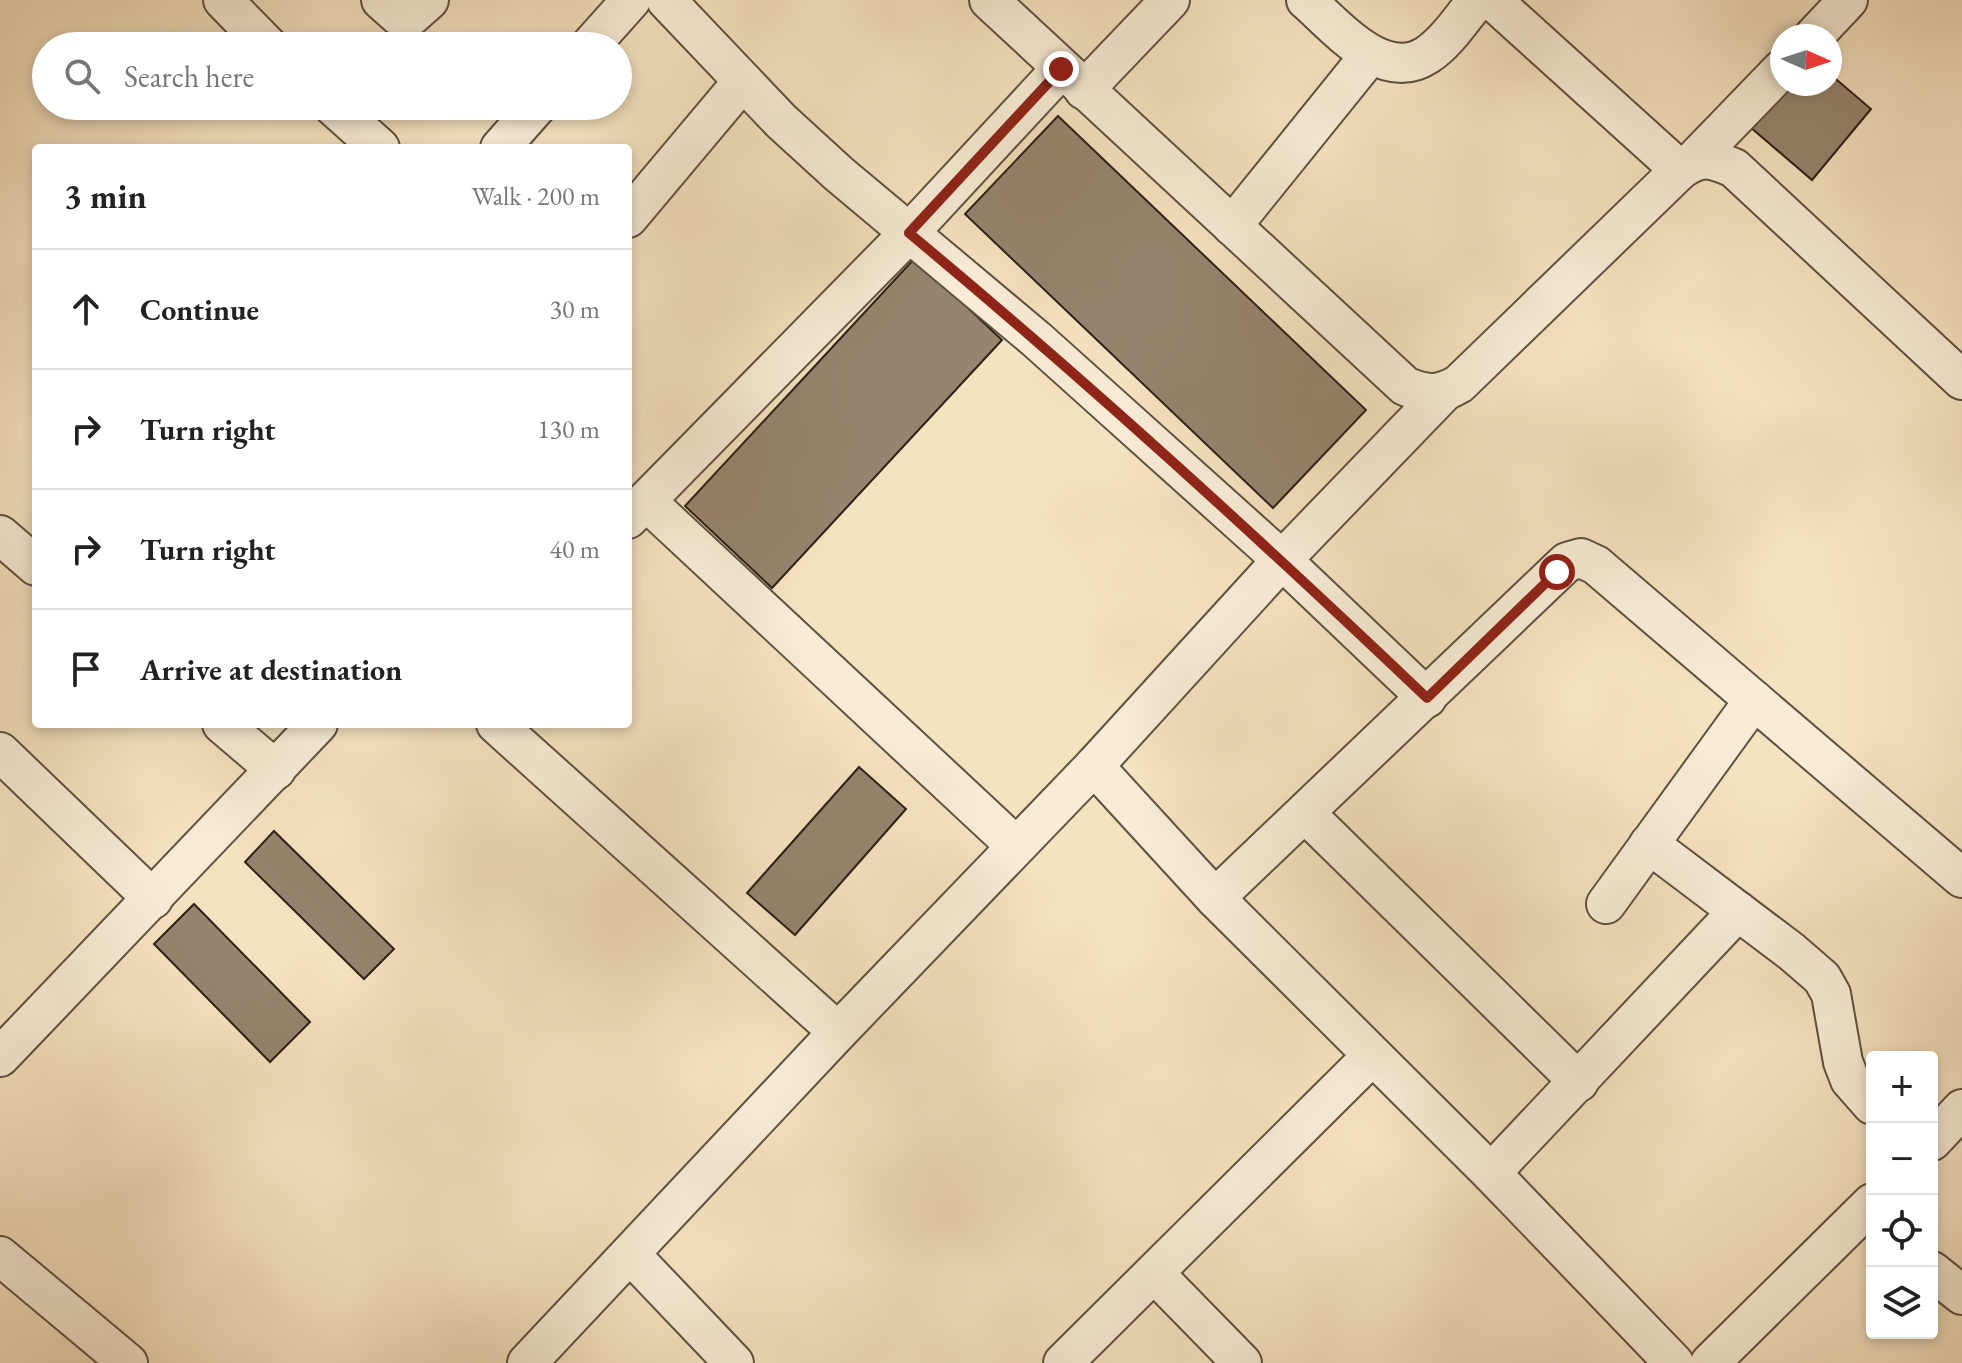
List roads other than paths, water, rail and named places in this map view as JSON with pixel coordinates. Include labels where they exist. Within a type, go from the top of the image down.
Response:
[{"type":"street","points":[[223,0],[254,32]]},
{"type":"street","points":[[381,0],[399,16],[411,16],[429,0]]},
{"type":"street","points":[[602,32],[631,0]]},
{"type":"street","points":[[666,0],[815,153],[1036,339],[1282,560],[1427,698]]},
{"type":"street","points":[[989,0],[1405,386],[1424,394],[1443,393]]},
{"type":"street","points":[[1016,846],[637,510],[909,233],[1073,80],[1170,0]]},
{"type":"street","points":[[1306,0],[1370,55],[1407,64],[1427,55],[1477,0]]},
{"type":"street","points":[[1492,0],[1688,165]]},
{"type":"street","points":[[1825,24],[1848,0]]},
{"type":"street","points":[[1232,226],[1370,55]]},
{"type":"street","points":[[632,213],[743,81]]},
{"type":"street","points":[[527,1363],[1443,393],[1459,384],[1688,165],[1770,81]]},
{"type":"street","points":[[349,120],[376,144]]},
{"type":"street","points":[[504,144],[525,120]]},
{"type":"street","points":[[1688,165],[1713,159],[1734,168],[1962,380]]},
{"type":"street","points":[[0,535],[32,563]]},
{"type":"street","points":[[1215,898],[1567,562],[1581,558],[1596,565],[1962,878]]},
{"type":"street","points":[[1606,904],[1754,700]]},
{"type":"street","points":[[227,728],[276,770]]},
{"type":"street","points":[[0,1057],[314,728]]},
{"type":"street","points":[[500,728],[838,1032]]},
{"type":"street","points":[[0,752],[153,899]]},
{"type":"street","points":[[1094,766],[1215,898],[1491,1173],[1674,1363]]},
{"type":"street","points":[[1305,813],[1579,1082]]},
{"type":"street","points":[[1649,844],[1822,978],[1831,994],[1843,1062],[1850,1080],[1866,1098]]},
{"type":"street","points":[[1491,1173],[1738,911]]},
{"type":"street","points":[[1063,1363],[1372,1056]]},
{"type":"street","points":[[1938,1135],[1962,1109]]},
{"type":"street","points":[[1710,1363],[1866,1213]]},
{"type":"street","points":[[631,1255],[734,1363]]},
{"type":"street","points":[[0,1256],[128,1363]]},
{"type":"street","points":[[1154,1273],[1242,1363]]}]
